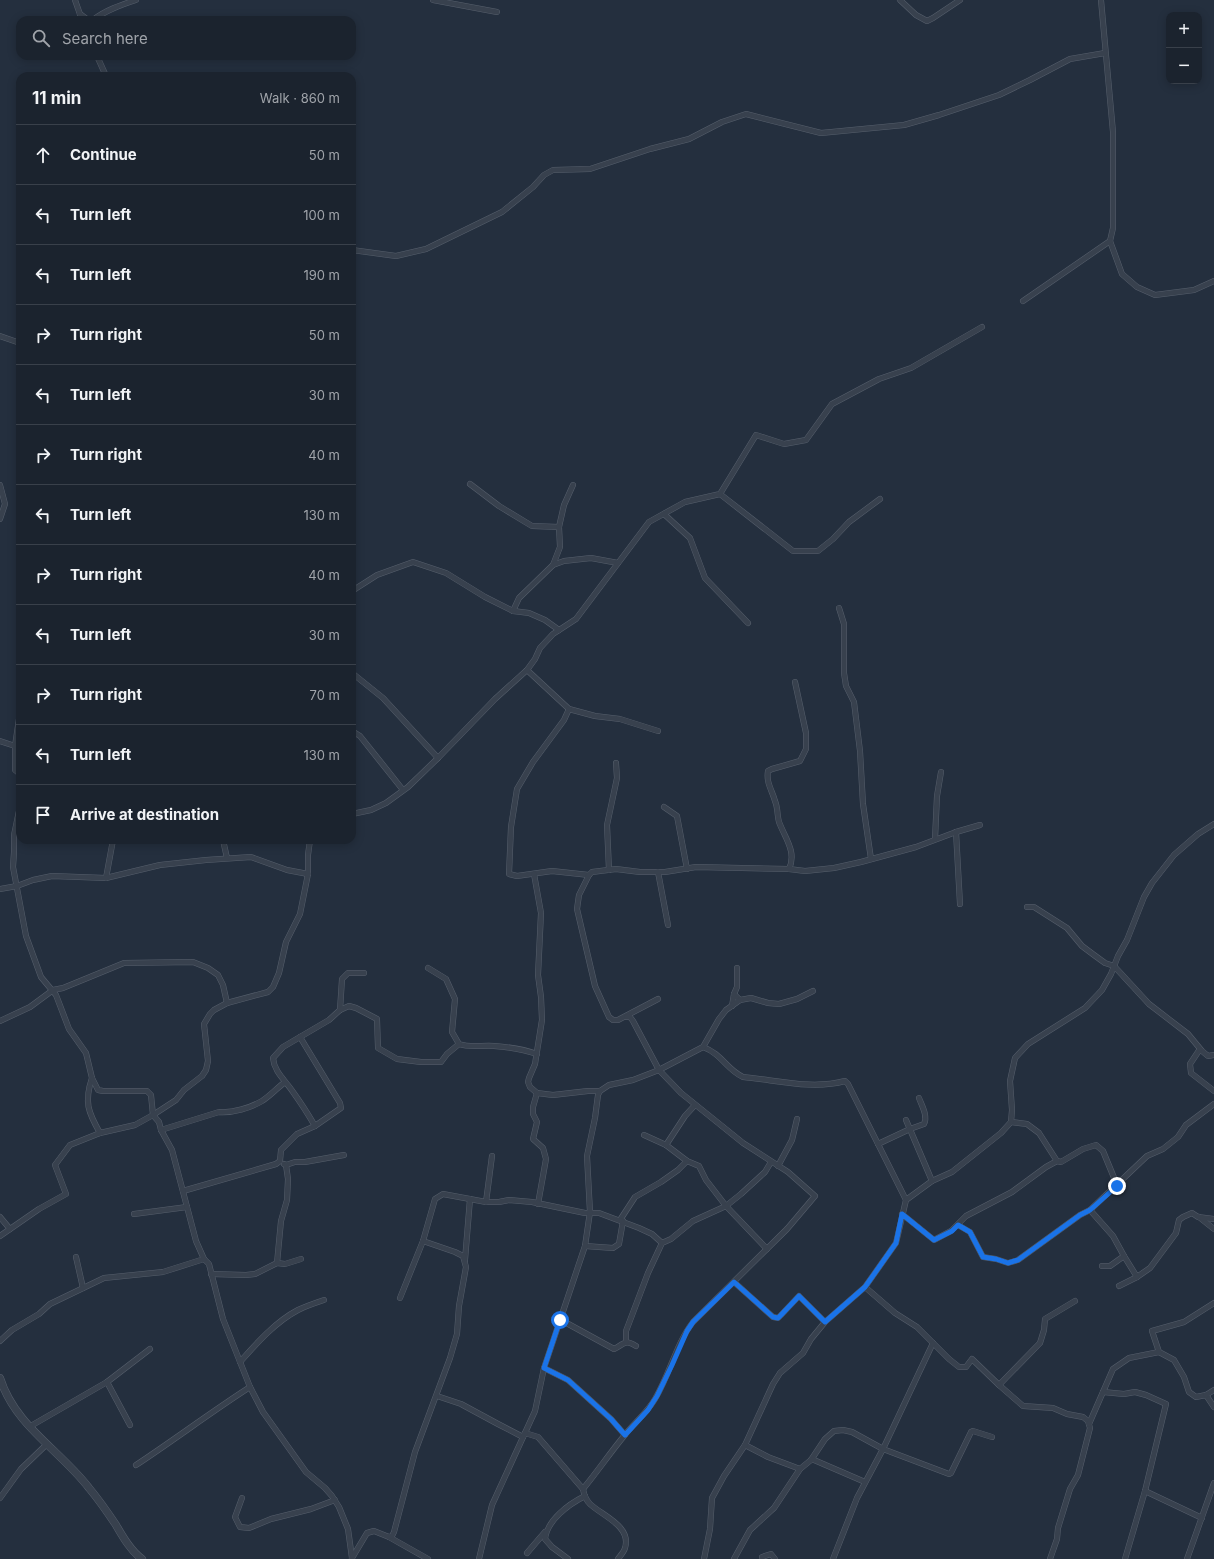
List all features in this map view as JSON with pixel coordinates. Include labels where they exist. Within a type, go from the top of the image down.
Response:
[{"type":"street","points":[[75,0],[79,14],[82,16]]},
{"type":"street","points":[[99,16],[118,6],[136,0]]},
{"type":"street","points":[[433,0],[497,12]]},
{"type":"street","points":[[900,0],[916,15],[927,21],[934,18],[960,0]]},
{"type":"street","points":[[1101,0],[1105,53],[1114,132],[1113,228],[1110,241],[1122,274],[1137,287],[1155,295],[1194,290],[1214,281]]},
{"type":"street","points":[[356,251],[396,256],[426,249],[502,212],[533,187],[544,175],[553,170],[590,169],[650,149],[689,139],[722,122],[746,114],[821,133],[904,125],[999,95],[1070,59],[1105,53]]},
{"type":"street","points":[[99,60],[104,72]]},
{"type":"street","points":[[1023,301],[1110,241]]},
{"type":"street","points":[[356,813],[371,810],[386,804],[403,790],[438,758],[495,699],[527,670],[535,659],[540,648],[553,634],[576,619],[649,522],[685,502],[720,494],[756,435],[784,444],[806,440],[832,404],[879,379],[911,368],[982,327]]},
{"type":"street","points":[[0,336],[16,342]]},
{"type":"street","points":[[470,484],[499,506],[532,526],[559,527]]},
{"type":"street","points":[[0,485],[5,504],[0,520]]},
{"type":"street","points":[[553,565],[560,547],[559,527],[564,505],[573,485]]},
{"type":"street","points":[[720,494],[793,551],[818,551],[833,539],[849,522],[880,499]]},
{"type":"street","points":[[664,514],[690,538],[704,578],[748,623]]},
{"type":"street","points":[[512,610],[519,598],[553,565],[564,561],[591,558],[618,563]]},
{"type":"street","points":[[356,588],[377,575],[413,562],[446,573],[485,597],[512,610],[529,612],[545,620],[558,630]]},
{"type":"street","points":[[839,608],[844,632],[844,673],[846,686],[854,702],[860,751],[863,804],[871,859]]},
{"type":"street","points":[[527,670],[570,709],[595,716],[620,719],[658,731]]},
{"type":"street","points":[[356,676],[383,698],[438,758]]},
{"type":"street","points":[[789,869],[792,863],[792,855],[786,836],[779,822],[776,802],[768,786],[767,776],[768,771],[772,769],[793,764],[800,760],[806,748],[806,733],[795,682]]},
{"type":"street","points":[[570,709],[564,720],[533,762],[517,789],[511,828],[509,874],[517,876],[552,871],[589,875]]},
{"type":"street","points":[[356,734],[360,736],[403,790]]},
{"type":"street","points":[[16,739],[16,771]]},
{"type":"street","points":[[0,741],[15,746]]},
{"type":"street","points":[[609,870],[607,824],[617,778],[616,763]]},
{"type":"street","points":[[935,839],[937,796],[941,772]]},
{"type":"street","points":[[664,807],[677,816],[687,869]]},
{"type":"street","points":[[704,1559],[710,1529],[712,1498],[724,1476],[745,1445],[773,1384],[780,1374],[803,1353],[811,1339],[825,1322],[865,1287],[896,1243],[906,1200],[932,1181],[952,1172],[1001,1133],[1011,1122],[1012,1110],[1010,1081],[1015,1058],[1028,1044],[1085,1008],[1102,990],[1127,940],[1144,897],[1155,878],[1174,855],[1198,834],[1214,824]]},
{"type":"street","points":[[16,825],[12,866],[26,936],[41,977],[52,990],[65,1015],[69,1029],[86,1053],[92,1078],[98,1090],[147,1091],[151,1095],[153,1115],[159,1122],[161,1130],[172,1150],[196,1241],[204,1259],[209,1264],[223,1319],[250,1387],[263,1412],[306,1472],[324,1488],[339,1506],[348,1529],[352,1559]]},
{"type":"street","points":[[658,999],[618,1020],[613,1020],[609,1017],[595,986],[577,909],[579,895],[592,872],[609,870],[658,872],[696,867],[789,869],[805,871],[834,868],[916,847],[935,839],[980,825]]},
{"type":"street","points":[[956,832],[960,904]]},
{"type":"street","points":[[106,878],[112,844]]},
{"type":"street","points":[[224,844],[227,858]]},
{"type":"street","points":[[0,1236],[39,1209],[66,1194],[56,1165],[70,1145],[100,1133],[135,1125],[176,1100],[184,1090],[202,1076],[206,1070],[208,1061],[204,1024],[214,1010],[228,1003],[268,992],[273,987],[279,973],[286,942],[300,914],[308,874],[309,844]]},
{"type":"street","points":[[0,889],[17,886],[33,880],[52,876],[106,878],[160,865],[227,858],[251,857],[287,870],[308,874]]},
{"type":"street","points":[[658,872],[668,925]]},
{"type":"street","points":[[534,874],[541,913],[538,975],[542,1020],[535,1064],[528,1082],[530,1087],[537,1093],[553,1095],[600,1091],[609,1086],[633,1080],[659,1070],[703,1047],[726,1010],[740,1000],[751,998],[768,1004],[779,1004],[797,999],[813,991]]},
{"type":"street","points":[[1027,907],[1034,907],[1067,928],[1082,946],[1105,963],[1114,966],[1149,1004],[1188,1034],[1200,1049],[1208,1056],[1214,1055]]},
{"type":"street","points":[[0,1021],[30,1007],[52,990],[63,988],[124,963],[193,962],[208,968],[218,975],[223,985],[228,1003]]},
{"type":"street","points":[[428,968],[446,979],[455,999],[452,1032],[459,1044],[464,1046],[493,1046],[522,1049],[537,1054]]},
{"type":"street","points":[[732,1006],[737,987],[737,968]]},
{"type":"street","points":[[340,1010],[342,979],[348,973],[364,973]]},
{"type":"street","points":[[734,994],[740,1000]]},
{"type":"street","points":[[315,1126],[288,1085],[284,1083],[276,1069],[273,1058],[283,1048],[329,1020],[340,1010],[349,1006],[356,1008],[376,1019],[378,1048],[397,1059],[421,1062],[441,1062],[447,1054],[459,1044]]},
{"type":"street","points":[[618,1559],[625,1549],[626,1541],[622,1530],[613,1520],[590,1504],[584,1496],[584,1489],[625,1435],[648,1410],[657,1396],[687,1331],[693,1322],[788,1230],[815,1196],[788,1172],[743,1143],[681,1093],[659,1070],[633,1021],[627,1016]]},
{"type":"street","points":[[182,1191],[276,1164],[280,1161],[282,1150],[297,1134],[315,1126],[341,1108],[340,1103],[300,1037]]},
{"type":"street","points":[[703,1047],[710,1049],[720,1056],[736,1074],[743,1077],[815,1085],[831,1085],[845,1081],[848,1084],[906,1200]]},
{"type":"street","points":[[1200,1049],[1190,1064],[1191,1073],[1214,1091]]},
{"type":"street","points":[[92,1078],[88,1091],[90,1114],[100,1133]]},
{"type":"street","points":[[161,1130],[219,1112],[235,1111],[250,1106],[262,1101],[284,1083]]},
{"type":"street","points":[[479,1559],[492,1505],[535,1411],[544,1368],[585,1246],[590,1212],[587,1156],[600,1091]]},
{"type":"street","points":[[537,1093],[533,1107],[533,1114],[537,1122],[533,1139],[543,1148],[546,1159],[538,1204]]},
{"type":"street","points":[[878,1144],[924,1124],[926,1120],[919,1098]]},
{"type":"street","points":[[958,1225],[970,1232],[983,1257],[1008,1263],[1018,1260],[1080,1215],[1090,1210],[1147,1156],[1163,1149],[1178,1137],[1186,1125],[1214,1104]]},
{"type":"street","points":[[666,1145],[685,1116],[695,1105]]},
{"type":"street","points":[[778,1166],[792,1140],[796,1119]]},
{"type":"street","points":[[906,1120],[932,1181]]},
{"type":"street","points":[[1011,1122],[1027,1124],[1039,1134],[1058,1161]]},
{"type":"street","points":[[644,1135],[666,1145],[687,1161],[699,1166],[706,1180],[726,1206],[768,1249]]},
{"type":"street","points":[[902,1214],[934,1240],[952,1231],[966,1216],[1012,1192],[1046,1167],[1058,1161],[1061,1162],[1083,1149],[1096,1145],[1103,1150],[1117,1186]]},
{"type":"street","points":[[286,1165],[295,1162],[305,1162],[344,1155]]},
{"type":"street","points":[[486,1202],[492,1156]]},
{"type":"street","points":[[277,1263],[281,1221],[287,1200],[288,1179],[286,1165],[280,1161]]},
{"type":"street","points":[[585,1246],[613,1248],[619,1244],[621,1220],[635,1197],[661,1182],[678,1170],[687,1161]]},
{"type":"street","points":[[626,1342],[626,1332],[648,1273],[662,1243],[671,1239],[693,1221],[726,1206],[756,1181],[765,1172],[771,1162]]},
{"type":"street","points":[[400,1298],[423,1241],[432,1206],[435,1199],[443,1194],[486,1202],[509,1200],[532,1202],[585,1213],[599,1213],[621,1220],[652,1234],[662,1243]]},
{"type":"street","points":[[389,1537],[392,1536],[394,1532],[416,1452],[444,1378],[457,1334],[466,1267],[465,1260],[470,1199]]},
{"type":"street","points":[[134,1214],[187,1206]]},
{"type":"street","points":[[1090,1210],[1113,1236],[1137,1277]]},
{"type":"street","points":[[1119,1286],[1137,1277],[1150,1268],[1176,1233],[1179,1220],[1183,1216],[1192,1213],[1214,1229]]},
{"type":"street","points":[[0,1217],[10,1229]]},
{"type":"street","points":[[1198,1217],[1214,1219]]},
{"type":"street","points":[[423,1241],[455,1252],[463,1256],[465,1260]]},
{"type":"street","points":[[1102,1266],[1110,1266],[1124,1256]]},
{"type":"street","points":[[76,1257],[83,1288]]},
{"type":"street","points":[[0,1341],[12,1330],[39,1314],[50,1304],[104,1278],[163,1272],[204,1259]]},
{"type":"street","points":[[211,1274],[255,1274],[277,1263],[285,1264],[301,1259]]},
{"type":"street","points":[[734,1282],[773,1317],[778,1318],[799,1296],[825,1322]]},
{"type":"street","points":[[865,1287],[894,1313],[917,1327],[959,1367],[966,1367],[972,1359],[1023,1406],[1053,1408],[1067,1414],[1083,1417],[1089,1424]]},
{"type":"street","points":[[240,1362],[264,1336],[288,1317],[297,1311],[324,1300]]},
{"type":"street","points":[[999,1384],[1040,1343],[1044,1330],[1045,1318],[1075,1302]]},
{"type":"street","points":[[1214,1303],[1184,1322],[1152,1331],[1160,1352],[1174,1360],[1184,1377],[1190,1392],[1196,1397],[1206,1395],[1214,1390]]},
{"type":"street","points":[[560,1320],[614,1349],[626,1342]]},
{"type":"street","points":[[626,1342],[636,1346]]},
{"type":"street","points":[[833,1559],[857,1498],[883,1449],[933,1343]]},
{"type":"street","points":[[29,1427],[107,1382],[150,1349]]},
{"type":"street","points":[[1050,1559],[1057,1539],[1058,1528],[1070,1489],[1078,1475],[1090,1428],[1089,1424],[1112,1369],[1129,1358],[1160,1352]]},
{"type":"street","points":[[544,1368],[568,1380],[611,1419],[625,1435]]},
{"type":"street","points":[[0,1378],[2,1385],[20,1416],[29,1427],[70,1465],[89,1487],[138,1558]]},
{"type":"street","points":[[107,1382],[130,1425]]},
{"type":"street","points":[[136,1466],[202,1418],[250,1387]]},
{"type":"street","points":[[1103,1392],[1124,1394],[1135,1392],[1166,1404],[1145,1491],[1125,1559]]},
{"type":"street","points":[[1206,1395],[1214,1407]]},
{"type":"street","points":[[437,1396],[461,1404],[498,1424],[524,1435],[538,1437],[584,1489]]},
{"type":"street","points":[[734,1559],[750,1530],[774,1508],[800,1468],[811,1460],[825,1439],[834,1431],[843,1430],[852,1432],[883,1449],[949,1474],[951,1473],[971,1432],[973,1431],[992,1437]]},
{"type":"street","points":[[0,1498],[21,1469],[47,1444]]},
{"type":"street","points":[[745,1445],[768,1457],[800,1468]]},
{"type":"street","points":[[811,1460],[866,1482]]},
{"type":"street","points":[[1187,1559],[1214,1483]]},
{"type":"street","points":[[1145,1491],[1202,1518]]},
{"type":"street","points":[[526,1553],[571,1503],[584,1496]]},
{"type":"street","points":[[242,1498],[235,1517],[240,1527],[246,1528],[334,1500]]},
{"type":"street","points":[[352,1559],[367,1533],[374,1531],[389,1537],[428,1559]]},
{"type":"street","points":[[546,1531],[545,1539],[552,1547],[568,1559]]},
{"type":"street","points":[[762,1557],[771,1554],[775,1559]]},
{"type":"route","points":[[560,1320],[544,1368],[568,1380],[611,1419],[625,1435],[648,1410],[657,1396],[687,1331],[693,1322],[734,1282],[773,1317],[778,1318],[799,1296],[825,1322],[865,1287],[896,1243],[902,1214],[912,1220],[934,1240],[952,1231],[958,1225],[970,1232],[983,1257],[1008,1263],[1018,1260],[1080,1215],[1090,1210],[1117,1186]]}]
